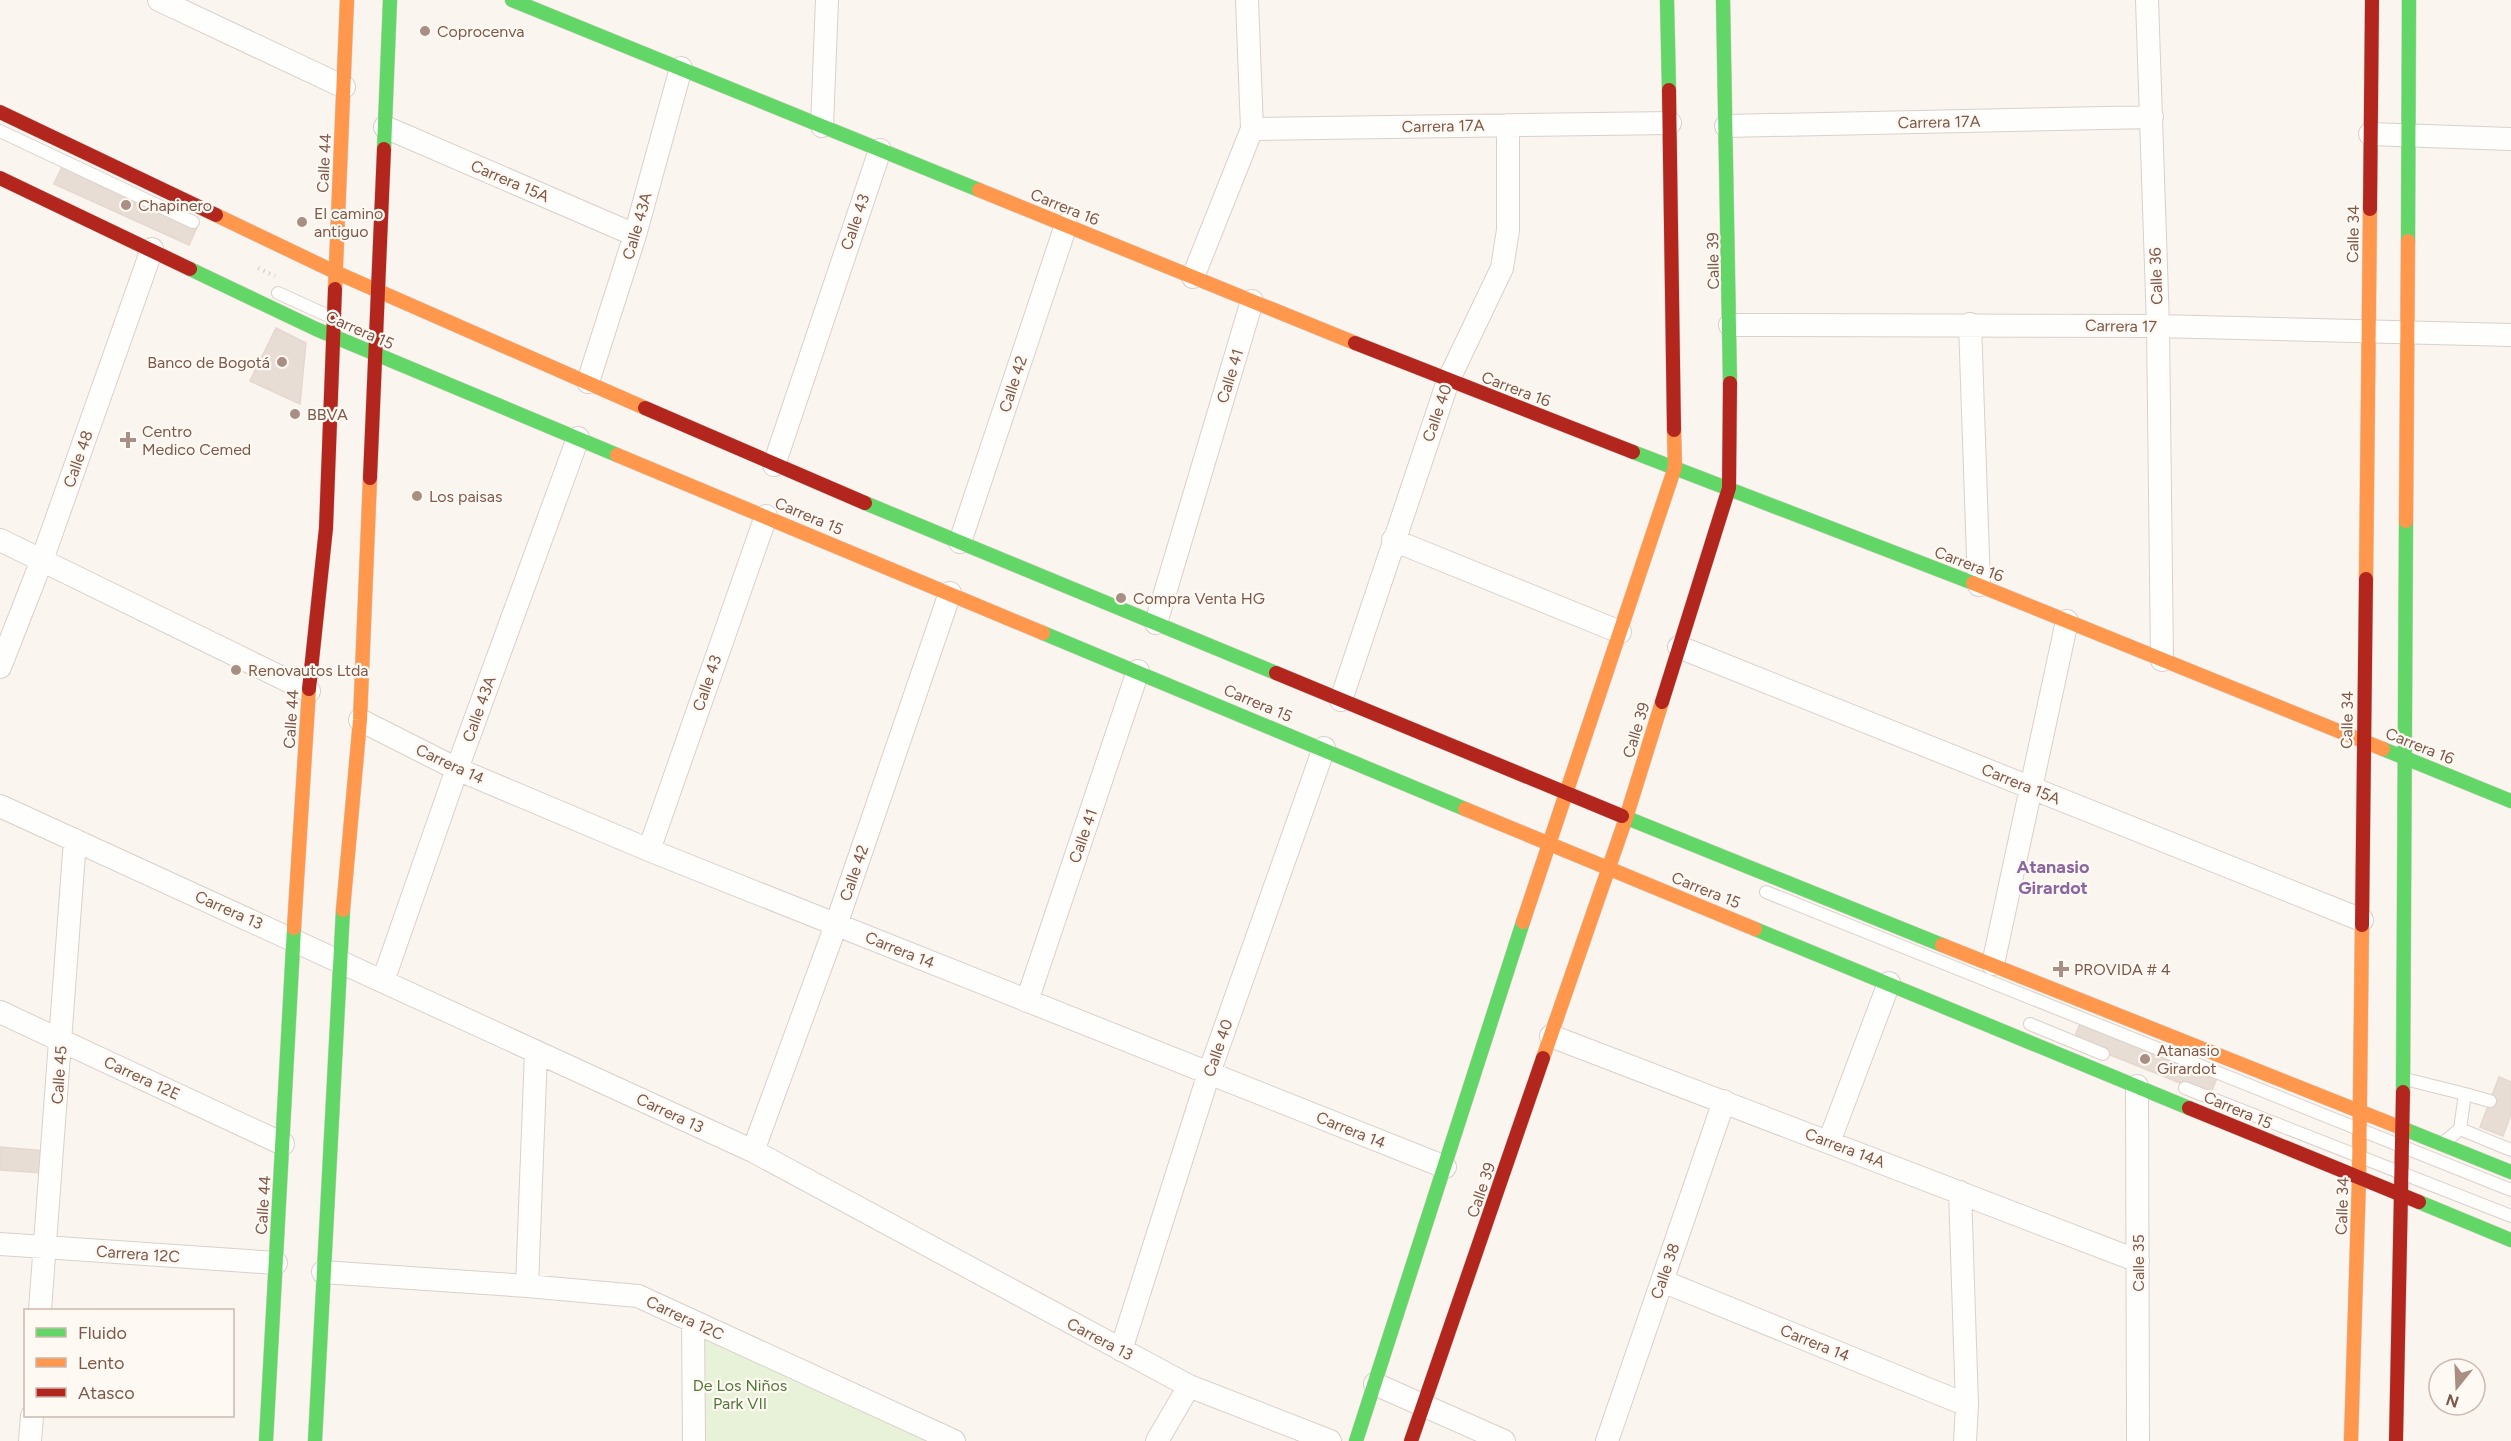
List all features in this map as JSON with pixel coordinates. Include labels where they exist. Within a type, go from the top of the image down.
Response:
[{"type":"main road","name":"Calle 44","points":[[266,1441],[309,691],[326,528],[347,0]]},
{"type":"main road","points":[[315,1441],[339,961],[360,720],[376,355],[383,341],[384,311],[379,292],[390,0]]},
{"type":"main road","name":"Carrera 16","points":[[512,0],[1448,381],[1979,585],[2511,801]]},
{"type":"main road","points":[[1356,1441],[1552,834],[1675,467],[1667,0]]},
{"type":"main road","name":"Calle 39","points":[[1411,1441],[1622,833],[1729,488],[1730,325],[1723,0]]},
{"type":"main road","name":"Calle 34","points":[[2351,1441],[2360,1156],[2372,0]]},
{"type":"main road","points":[[2396,1441],[2403,1149],[2403,758],[2409,0]]},
{"type":"main road","name":"Carrera 15","points":[[0,112],[335,273],[588,390],[1566,794],[2511,1172]]},
{"type":"main road","name":"Carrera 15","points":[[0,178],[376,355],[1138,671],[1326,740],[1613,859],[1889,983],[2511,1239]]},
{"type":"street","points":[[159,0],[344,87]]},
{"type":"street","points":[[822,126],[827,0]]},
{"type":"street","points":[[1193,277],[1252,129],[1247,0]]},
{"type":"street","name":"Calle 36","points":[[2148,0],[2158,326],[2162,660]]},
{"type":"street","name":"Calle 43A","points":[[588,390],[635,235],[681,68]]},
{"type":"street","name":"Carrera 17A","points":[[1726,126],[2152,117]]},
{"type":"street","name":"Carrera 17A","points":[[1252,129],[1670,123]]},
{"type":"street","name":"Calle 40","points":[[1341,700],[1448,381],[1502,268],[1508,231],[1508,125]]},
{"type":"street","name":"Carrera 15A","points":[[385,128],[635,235]]},
{"type":"street","points":[[2370,134],[2511,140]]},
{"type":"street","name":"Calle 43","points":[[774,465],[880,150]]},
{"type":"street","name":"Calle 42","points":[[960,542],[1066,225]]},
{"type":"street","name":"Calle 48","points":[[0,667],[42,561],[152,249]]},
{"type":"street","name":"Calle 41","points":[[1156,623],[1252,301]]},
{"type":"street","points":[[1970,324],[1979,585]]},
{"type":"street","name":"Carrera 17","points":[[1730,325],[2158,326],[2511,335]]},
{"type":"street","name":"Calle 43A","points":[[383,981],[457,769],[578,438]]},
{"type":"street","name":"Calle 43","points":[[649,850],[766,516]]},
{"type":"street","points":[[0,540],[309,691]]},
{"type":"street","points":[[1393,540],[1620,632]]},
{"type":"street","name":"Calle 42","points":[[753,1151],[836,925],[950,593]]},
{"type":"street","points":[[1993,964],[2067,621]]},
{"type":"street","name":"Carrera 15A","points":[[1679,647],[2362,920]]},
{"type":"street","name":"Calle 41","points":[[1027,1001],[1138,671]]},
{"type":"street","name":"Carrera 14","points":[[360,720],[457,769],[649,850],[1445,1167]]},
{"type":"street","name":"Calle 40","points":[[1120,1350],[1209,1074],[1326,740]]},
{"type":"street","name":"Carrera 13","points":[[0,806],[753,1151],[1189,1386],[1330,1441]]},
{"type":"street","name":"Calle 45","points":[[40,1309],[62,1040],[75,840]]},
{"type":"street","points":[[1829,1142],[1889,983]]},
{"type":"street","name":"Carrera 12E","points":[[0,1012],[283,1144]]},
{"type":"street","name":"Carrera 14A","points":[[1551,1036],[2138,1261]]},
{"type":"street","points":[[527,1286],[536,1052]]},
{"type":"street","name":"Calle 35","points":[[2137,1086],[2138,1441]]},
{"type":"street","name":"Calle 38","points":[[1607,1441],[1724,1101]]},
{"type":"street","points":[[1960,1192],[1968,1405],[1965,1441]]},
{"type":"street","name":"Carrera 12C","points":[[0,1244],[276,1263]]},
{"type":"street","name":"Carrera 12C","points":[[323,1272],[638,1296],[954,1441]]},
{"type":"street","name":"Carrera 14","points":[[1662,1281],[1968,1405]]},
{"type":"street","points":[[693,1322],[694,1441]]},
{"type":"street","points":[[1375,1384],[1504,1441]]},
{"type":"street","points":[[1157,1441],[1189,1386]]},
{"type":"street","points":[[30,1441],[32,1417]]},
{"type":"lane","points":[[0,131],[203,227]]},
{"type":"lane","points":[[320,282],[384,311]]},
{"type":"lane","points":[[266,287],[383,341]]},
{"type":"lane","points":[[588,390],[1262,681]]},
{"type":"lane","points":[[1755,887],[2360,1132],[2511,1190]]},
{"type":"lane","points":[[2018,1020],[2114,1059]]},
{"type":"lane","points":[[2403,1078],[2490,1101]]},
{"type":"lane","points":[[2176,1085],[2511,1216]]},
{"type":"lane","points":[[2442,1144],[2460,1129],[2465,1094]]},
{"type":"lane","points":[[2460,1129],[2511,1150]]},
{"type":"green space","name":"De Los Niños Park VII","points":[[693,1322],[949,1441],[693,1441]]},
{"type":"building","name":"Chapinero","points":[[63,165],[197,227],[189,245],[54,184]]},
{"type":"building","name":"Banco de Bogotá","points":[[276,328],[306,343],[300,404],[250,381]]},
{"type":"building","name":"Atanasio Girardot","points":[[2080,1024],[2217,1078],[2210,1095],[2073,1040]]},
{"type":"building","points":[[2499,1077],[2511,1082],[2511,1114],[2503,1136],[2480,1127]]},
{"type":"building","points":[[0,1147],[45,1151],[43,1173],[0,1170]]},
{"type":"traffic: fast","points":[[384,149],[390,0]]},
{"type":"traffic: fast","points":[[512,0],[979,190]]},
{"type":"traffic: fast","points":[[1667,0],[1669,90]]},
{"type":"traffic: fast","points":[[1723,0],[1730,383]]},
{"type":"traffic: fast","points":[[2408,241],[2409,0]]},
{"type":"traffic: fast","points":[[190,269],[316,329],[617,455]]},
{"type":"traffic: fast","points":[[1633,452],[1973,583]]},
{"type":"traffic: fast","points":[[865,503],[1276,673]]},
{"type":"traffic: fast","points":[[2403,1092],[2406,521]]},
{"type":"traffic: fast","points":[[1043,633],[1465,809]]},
{"type":"traffic: fast","points":[[2383,749],[2511,801]]},
{"type":"traffic: fast","points":[[1622,816],[1942,945]]},
{"type":"traffic: fast","points":[[315,1441],[343,910]]},
{"type":"traffic: fast","points":[[1356,1441],[1523,922]]},
{"type":"traffic: fast","points":[[266,1441],[294,928]]},
{"type":"traffic: fast","points":[[1755,929],[2189,1108]]},
{"type":"traffic: fast","points":[[2404,1129],[2511,1172]]},
{"type":"traffic: fast","points":[[2419,1202],[2511,1240]]},
{"type":"traffic: slow","points":[[335,289],[347,0]]},
{"type":"traffic: slow","points":[[979,190],[1355,343]]},
{"type":"traffic: slow","points":[[2366,579],[2370,209]]},
{"type":"traffic: slow","points":[[216,215],[335,272],[645,408]]},
{"type":"traffic: slow","points":[[2406,521],[2408,241]]},
{"type":"traffic: slow","points":[[1523,922],[1675,467],[1674,430]]},
{"type":"traffic: slow","points":[[617,455],[1043,633]]},
{"type":"traffic: slow","points":[[343,910],[360,720],[370,478]]},
{"type":"traffic: slow","points":[[1973,583],[2383,749]]},
{"type":"traffic: slow","points":[[294,928],[309,689]]},
{"type":"traffic: slow","points":[[1543,1058],[1626,818],[1662,702]]},
{"type":"traffic: slow","points":[[1465,809],[1755,929]]},
{"type":"traffic: slow","points":[[2351,1441],[2359,1178],[2362,925]]},
{"type":"traffic: slow","points":[[1942,945],[2404,1129]]},
{"type":"traffic: jam","points":[[2370,209],[2372,0]]},
{"type":"traffic: jam","points":[[1669,90],[1674,430]]},
{"type":"traffic: jam","points":[[0,112],[216,215]]},
{"type":"traffic: jam","points":[[370,478],[384,149]]},
{"type":"traffic: jam","points":[[0,178],[190,269]]},
{"type":"traffic: jam","points":[[309,689],[326,528],[335,289]]},
{"type":"traffic: jam","points":[[1355,343],[1633,452]]},
{"type":"traffic: jam","points":[[1662,702],[1729,488],[1730,383]]},
{"type":"traffic: jam","points":[[645,408],[865,503]]},
{"type":"traffic: jam","points":[[2362,925],[2366,579]]},
{"type":"traffic: jam","points":[[1276,673],[1622,816]]},
{"type":"traffic: jam","points":[[1411,1441],[1543,1058]]},
{"type":"traffic: jam","points":[[2396,1441],[2403,1092]]},
{"type":"traffic: jam","points":[[2189,1108],[2419,1202]]},
{"type":"place","name":"Coprocenva","points":[[425,31]]},
{"type":"place","name":"Chapinero","points":[[126,205]]},
{"type":"place","name":"El camino antiguo","points":[[302,222]]},
{"type":"place","name":"Banco de Bogotá","points":[[282,362]]},
{"type":"place","name":"BBVA","points":[[295,414]]},
{"type":"place","name":"Centro Medico Cemed","points":[[128,440]]},
{"type":"place","name":"Los paisas","points":[[417,496]]},
{"type":"place","name":"Compra Venta HG","points":[[1121,598]]},
{"type":"place","name":"Renovautos Ltda","points":[[236,670]]},
{"type":"place","name":"PROVIDA # 4","points":[[2061,969]]},
{"type":"place","name":"Atanasio Girardot","points":[[2145,1059]]},
{"type":"district","name":"Atanasio Girardot","points":[[2053,877]]}]
